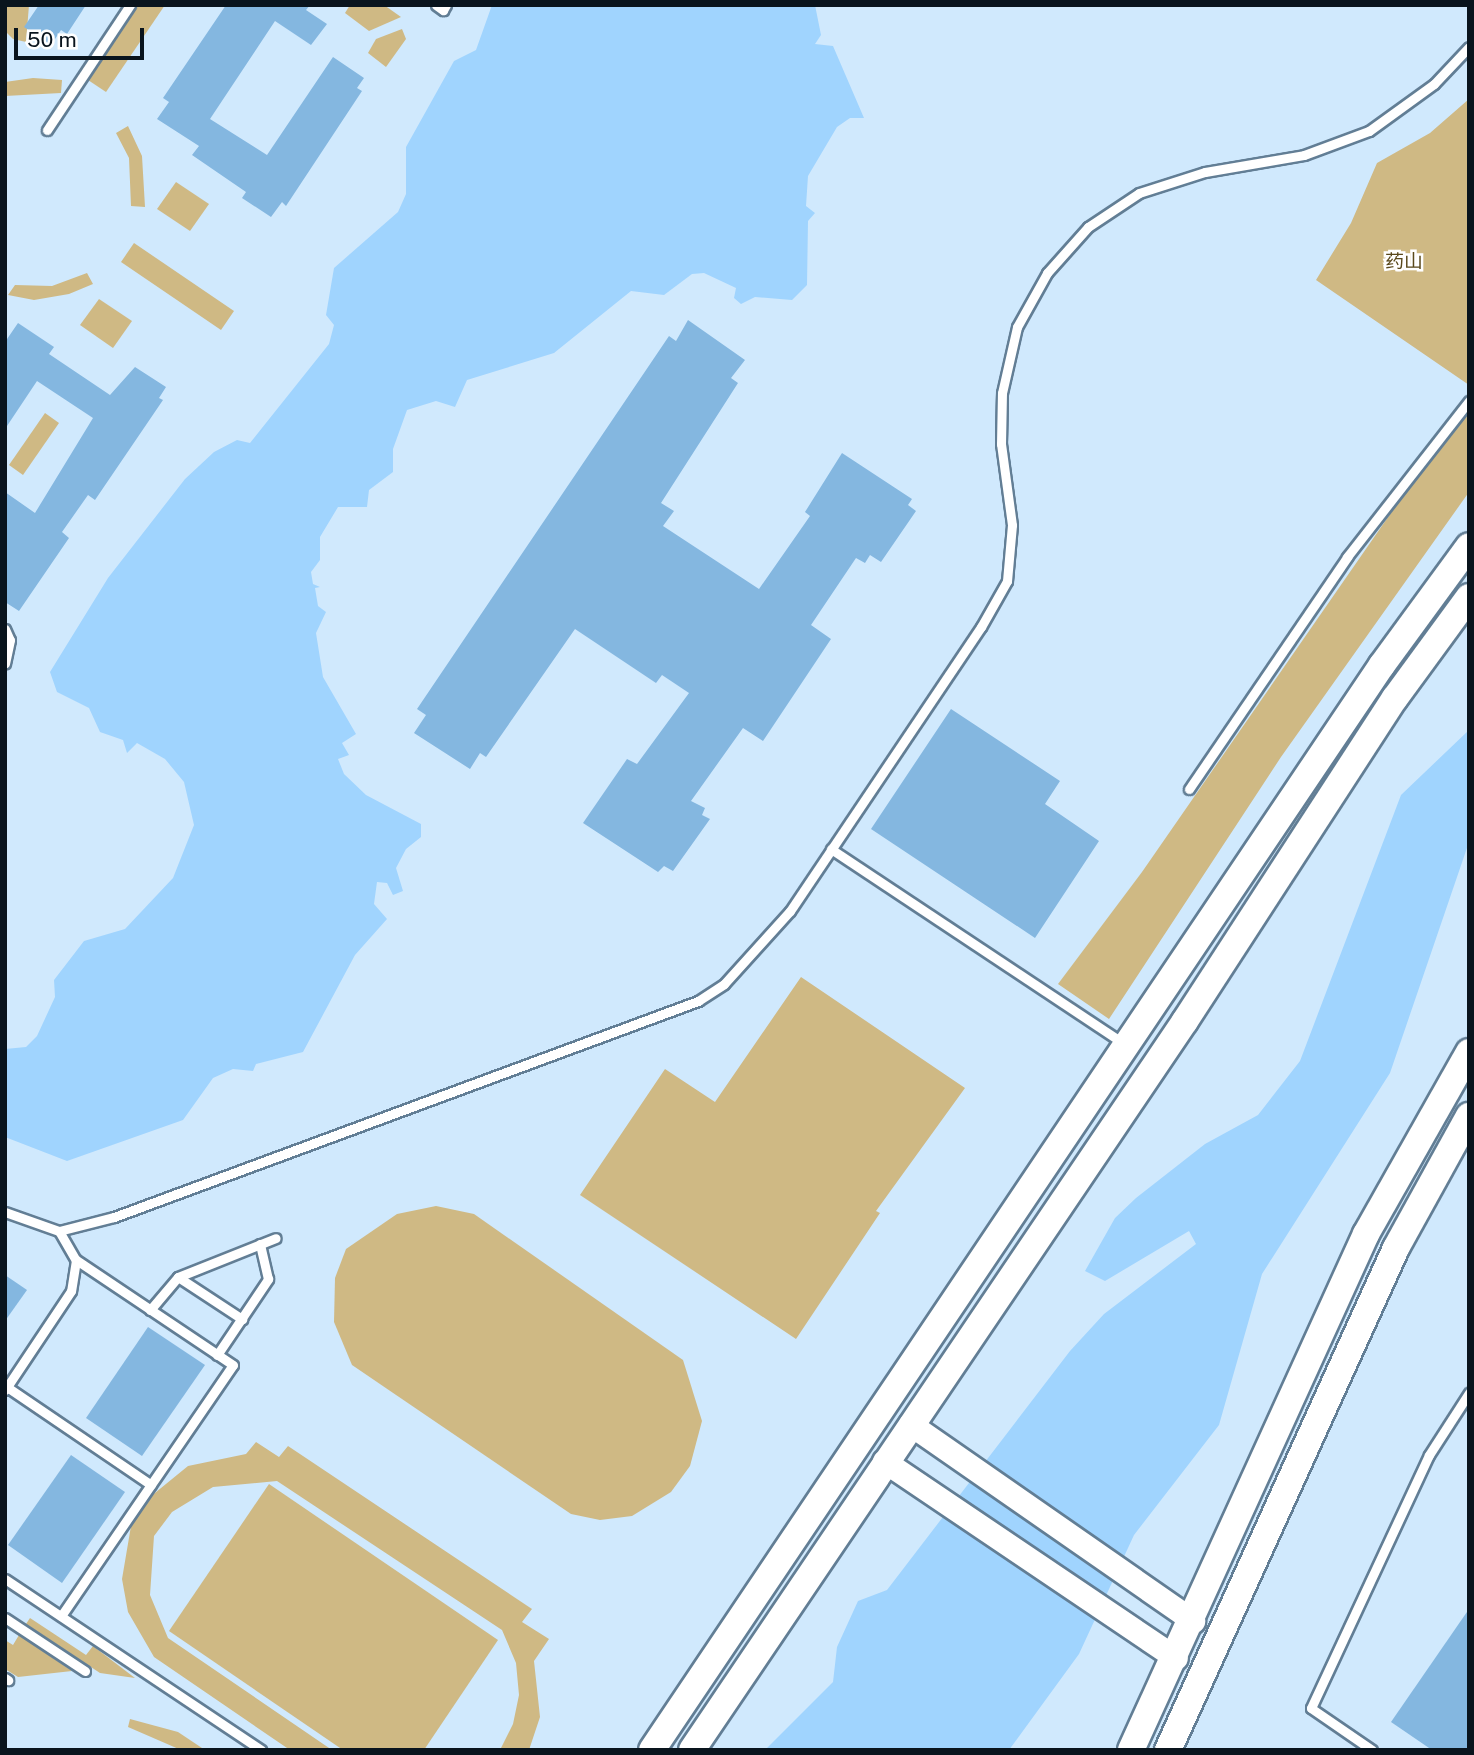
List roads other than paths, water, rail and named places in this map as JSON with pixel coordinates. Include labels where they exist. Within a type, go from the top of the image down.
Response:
[{"type":"main road","points":[[652,1750],[1225,903],[1382,665],[1469,546]]},
{"type":"main road","points":[[692,1750],[884,1461],[1185,1021],[1395,698],[1469,597]]},
{"type":"main road","points":[[1225,903],[1395,698]]},
{"type":"main road","points":[[1131,1750],[1176,1658],[1366,1234],[1469,1052]]},
{"type":"main road","points":[[1168,1750],[1396,1248],[1469,1116]]},
{"type":"main road","points":[[910,1424],[1193,1620]]},
{"type":"main road","points":[[884,1461],[1176,1658]]},
{"type":"lane","points":[[47,130],[130,5]]},
{"type":"lane","points":[[436,5],[443,10],[446,5]]},
{"type":"lane","points":[[5,1212],[60,1231],[114,1217],[698,1001],[724,984],[771,937],[981,627],[1007,580],[1012,525],[1000,444],[1002,393],[1017,327],[1046,273],[1088,227],[1139,193],[1205,172],[1304,155],[1369,131],[1434,85],[1469,47]]},
{"type":"lane","points":[[1189,789],[1347,556],[1469,401]]},
{"type":"lane","points":[[5,629],[10,640],[5,663]]},
{"type":"lane","points":[[831,849],[1128,1046]]},
{"type":"lane","points":[[60,1231],[76,1259],[233,1365],[61,1616]]},
{"type":"lane","points":[[150,1310],[178,1277],[276,1238]]},
{"type":"lane","points":[[217,1354],[268,1279],[260,1244]]},
{"type":"lane","points":[[76,1259],[71,1291],[6,1389],[151,1485]]},
{"type":"lane","points":[[178,1277],[242,1319]]},
{"type":"lane","points":[[1372,1750],[1311,1708],[1429,1455],[1469,1393]]},
{"type":"lane","points":[[5,1579],[261,1750]]},
{"type":"lane","points":[[5,1618],[85,1671]]},
{"type":"water","points":[[492,5],[815,5],[821,35],[815,44],[833,46],[864,118],[850,118],[837,127],[808,176],[806,206],[815,213],[808,221],[807,285],[792,300],[755,297],[741,304],[734,298],[736,288],[704,273],[692,274],[664,295],[631,291],[554,353],[467,380],[455,407],[436,401],[407,410],[393,449],[393,472],[369,490],[367,507],[338,507],[320,537],[320,560],[311,572],[313,584],[320,587],[315,588],[318,606],[326,612],[316,633],[323,677],[356,734],[342,743],[349,755],[338,759],[344,774],[366,795],[421,824],[421,837],[406,849],[396,868],[403,891],[393,895],[387,883],[377,882],[374,904],[387,919],[355,955],[303,1052],[256,1064],[253,1071],[233,1069],[213,1078],[183,1120],[67,1161],[5,1137],[5,1049],[26,1047],[37,1036],[55,997],[54,980],[84,941],[125,929],[173,878],[194,825],[184,782],[165,759],[137,743],[127,753],[123,740],[100,732],[89,708],[57,692],[50,672],[108,578],[185,479],[214,452],[237,440],[250,443],[329,344],[334,325],[326,315],[334,268],[398,212],[406,194],[406,147],[454,61],[476,50]]},
{"type":"water","points":[[1469,730],[1469,842],[1390,1073],[1262,1274],[1219,1425],[1134,1535],[1079,1654],[1009,1750],[765,1750],[833,1682],[837,1647],[858,1601],[887,1590],[1070,1351],[1104,1314],[1196,1244],[1189,1231],[1105,1281],[1085,1271],[1115,1218],[1136,1198],[1205,1144],[1258,1115],[1300,1061],[1401,795]]},
{"type":"park label","name":"药山","points":[[1404,262]]}]
